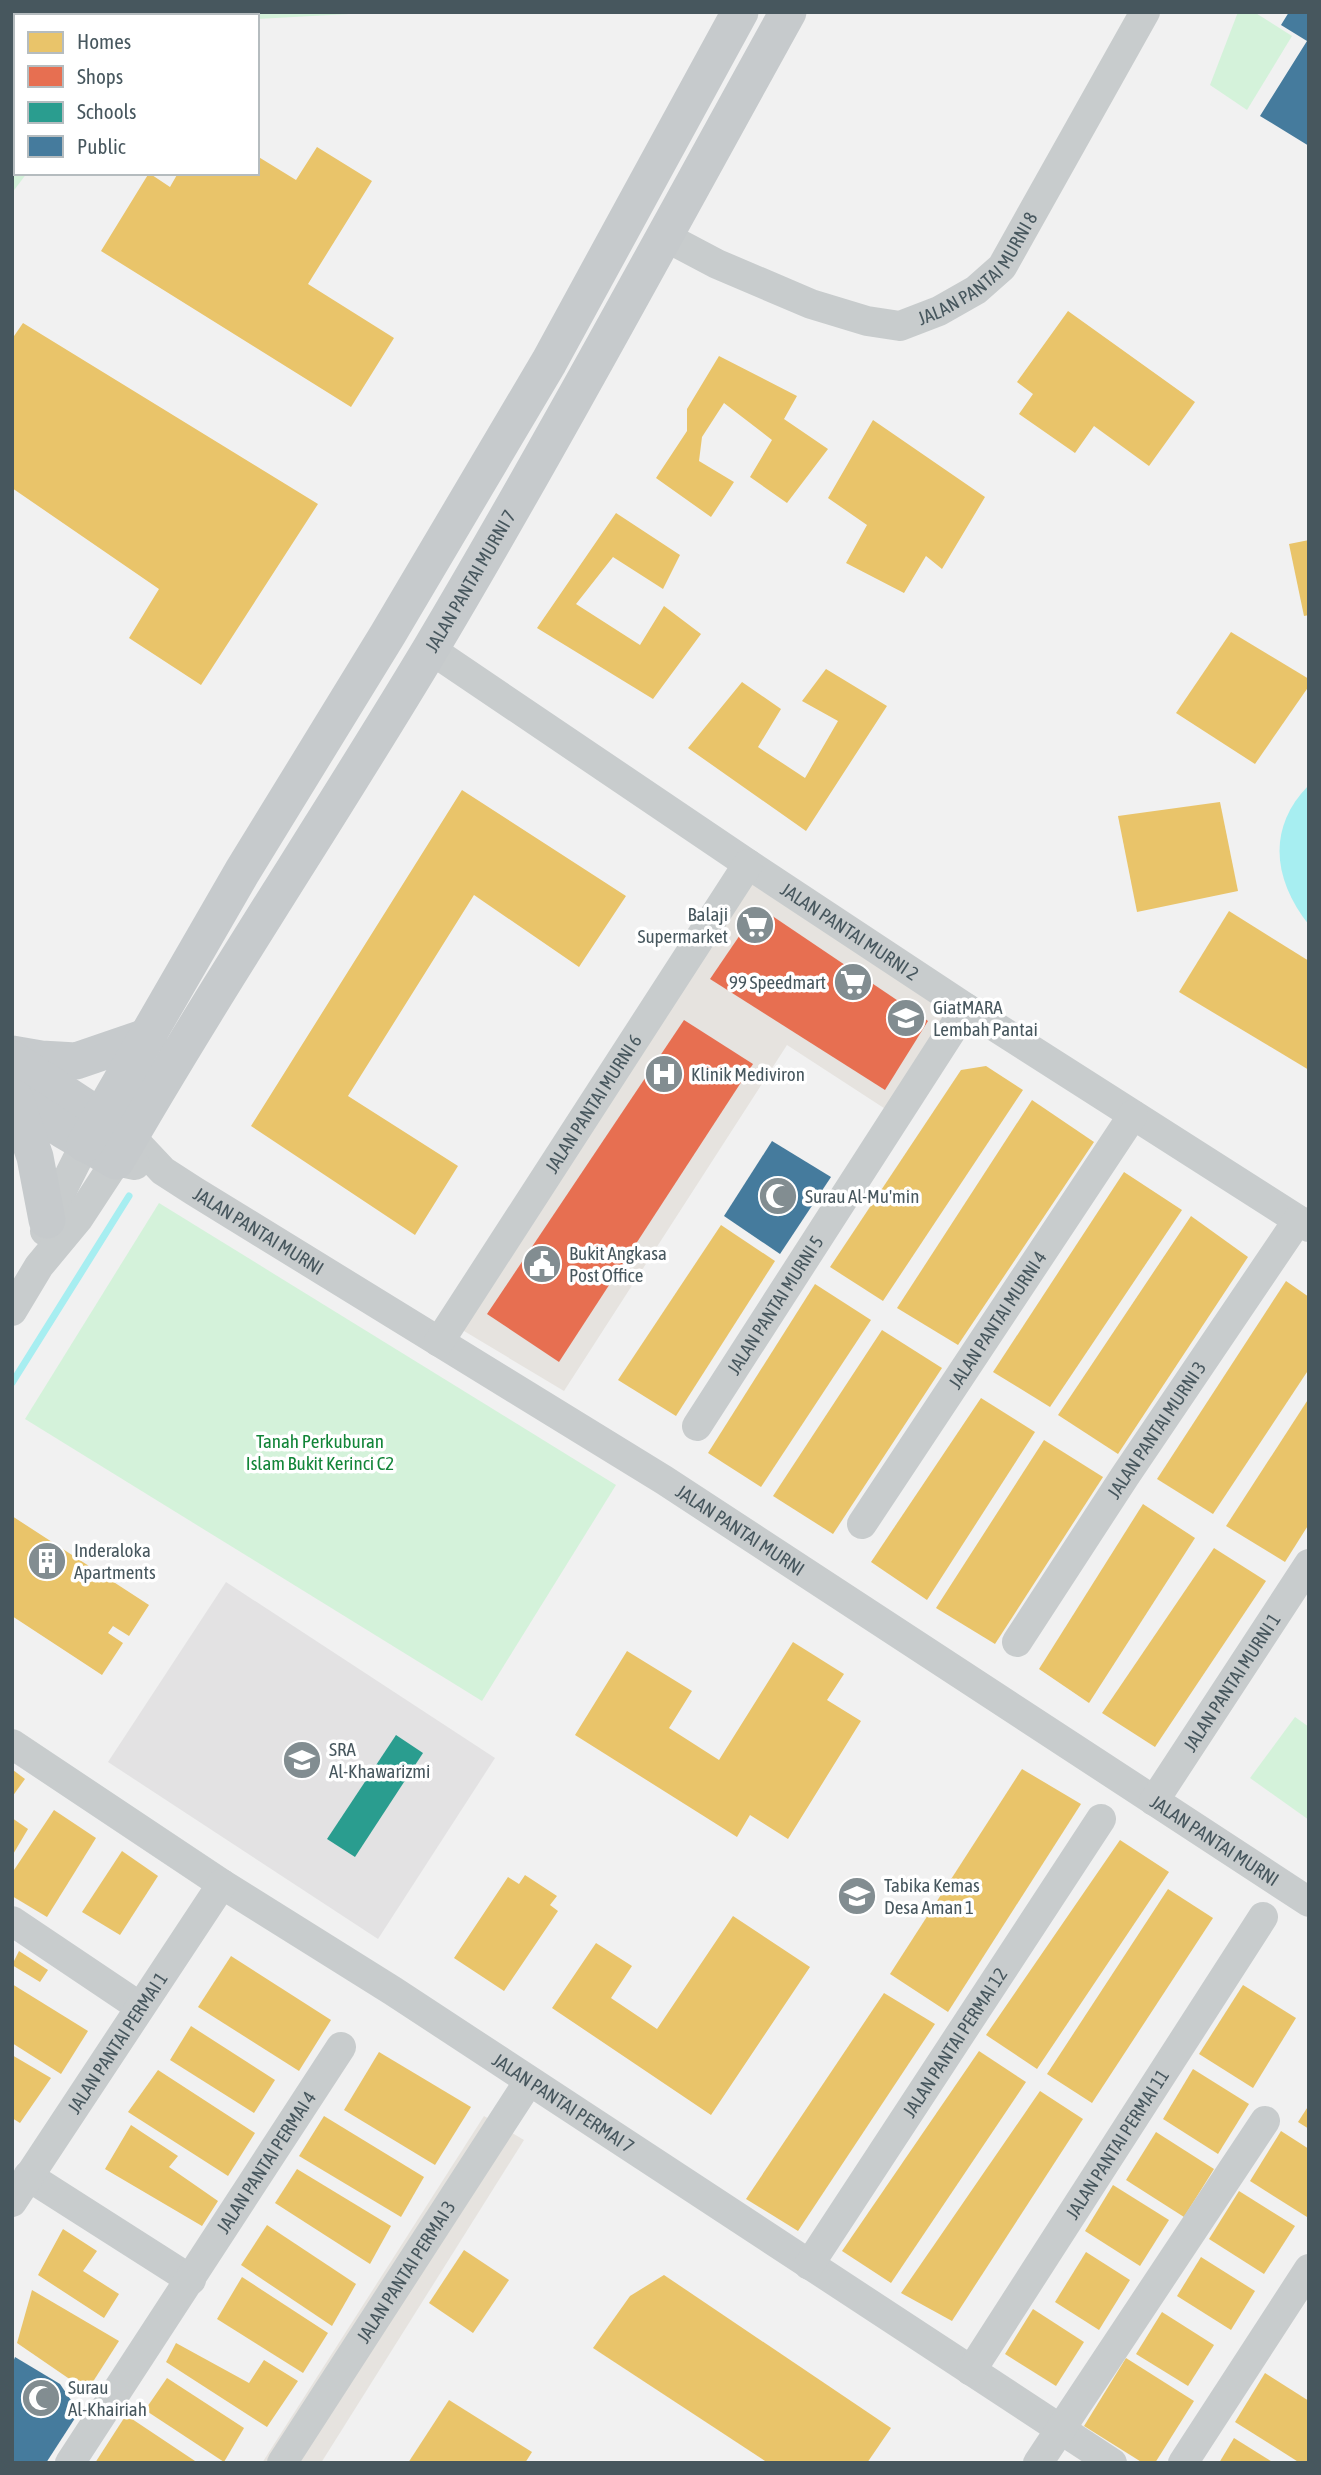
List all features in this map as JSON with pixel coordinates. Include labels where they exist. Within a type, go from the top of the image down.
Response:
[{"type":"main road","points":[[108,1140],[149,1035],[242,872],[388,634],[549,362],[740,12]]},
{"type":"main road","name":"JALAN PANTAI MURNI 7","points":[[108,1140],[207,1006],[430,649],[597,359],[788,12]]},
{"type":"main road","points":[[12,1056],[76,1061],[149,1035]]},
{"type":"main road","points":[[12,1056],[108,1140]]},
{"type":"main road","points":[[13,1098],[108,1140]]},
{"type":"main road","points":[[13,1098],[35,1157],[47,1220]]},
{"type":"street","name":"JALAN PANTAI MURNI 8","points":[[664,236],[718,264],[811,304],[867,321],[900,326],[939,312],[976,290],[1002,267],[1145,12]]},
{"type":"street","name":"JALAN PANTAI MURNI 2","points":[[430,649],[966,1008],[1303,1223]]},
{"type":"street","name":"JALAN PANTAI MURNI 6","points":[[439,1342],[748,864]]},
{"type":"street","name":"JALAN PANTAI MURNI 5","points":[[697,1426],[966,1008]]},
{"type":"street","name":"JALAN PANTAI MURNI 4","points":[[862,1524],[1133,1115]]},
{"type":"street","name":"JALAN PANTAI MURNI","points":[[108,1140],[562,1415],[1309,1902]]},
{"type":"street","points":[[39,1266],[47,1220],[108,1140]]},
{"type":"street","points":[[12,1311],[39,1266],[78,1219],[108,1140]]},
{"type":"street","name":"JALAN PANTAI MURNI 3","points":[[1017,1642],[1125,1476],[1303,1223]]},
{"type":"street","name":"JALAN PANTAI MURNI 1","points":[[1154,1801],[1309,1564]]},
{"type":"street","name":"JALAN PANTAI PERMAI 7","points":[[12,1744],[222,1884],[393,1991],[1112,2463]]},
{"type":"street","name":"JALAN PANTAI PERMAI 12","points":[[809,2265],[1101,1819]]},
{"type":"street","name":"JALAN PANTAI PERMAI 1","points":[[12,2202],[222,1884]]},
{"type":"street","name":"JALAN PANTAI PERMAI 11","points":[[971,2371],[1263,1917]]},
{"type":"street","points":[[12,1921],[140,2007]]},
{"type":"street","name":"JALAN PANTAI PERMAI 4","points":[[70,2463],[341,2047]]},
{"type":"street","name":"JALAN PANTAI PERMAI 3","points":[[282,2463],[529,2081]]},
{"type":"street","points":[[1038,2463],[1265,2121]]},
{"type":"street","points":[[28,2176],[191,2280]]},
{"type":"street","points":[[1182,2463],[1309,2269]]},
{"type":"shaded area","points":[[750,877],[954,1012],[890,1112],[787,1045],[564,1391],[459,1328]]},
{"type":"shaded area","name":"SRA Al-Khawarizmi","points":[[226,1582],[495,1758],[378,1939],[108,1762]]},
{"type":"shaded area","points":[[484,2116],[524,2140],[321,2463],[262,2463]]},
{"type":"green space","points":[[12,12],[350,12],[259,19],[259,14],[14,14],[14,175],[26,175],[12,193]]},
{"type":"green space","points":[[1238,12],[1254,12],[1292,36],[1247,110],[1210,85]]},
{"type":"green space","name":"Tanah Perkuburan Islam Bukit Kerinci C2","points":[[159,1203],[616,1485],[482,1701],[25,1419]]},
{"type":"green space","points":[[1295,1717],[1309,1727],[1309,1820],[1250,1778]]},
{"type":"water","points":[[1308,786],[1309,925],[1288,891],[1280,855],[1286,820]]},
{"type":"building: Homes","points":[[317,147],[372,181],[308,284],[394,338],[351,407],[101,251],[148,175],[170,187],[177,175],[259,175],[259,157],[296,180]]},
{"type":"building: Homes","points":[[1068,311],[1195,402],[1149,466],[1094,426],[1075,453],[1019,414],[1033,394],[1017,382]]},
{"type":"building: Homes","points":[[23,323],[318,504],[201,685],[129,638],[159,589],[12,488],[12,339]]},
{"type":"building: Homes","points":[[719,356],[797,396],[784,419],[828,449],[787,503],[750,477],[772,440],[724,403],[702,437],[699,461],[734,482],[711,517],[656,478],[687,431],[687,409]]},
{"type":"building: Homes","points":[[873,420],[985,497],[942,569],[926,556],[904,593],[846,563],[867,525],[828,498]]},
{"type":"building: Homes","points":[[616,513],[680,555],[663,589],[613,557],[576,604],[640,645],[664,606],[701,634],[653,699],[537,628]]},
{"type":"building: Homes","points":[[1309,540],[1309,615],[1304,616],[1289,544]]},
{"type":"building: Homes","points":[[1231,632],[1309,679],[1309,686],[1255,764],[1176,713]]},
{"type":"building: Homes","points":[[826,669],[887,706],[806,831],[688,748],[742,682],[781,709],[758,747],[805,778],[838,721],[802,701]]},
{"type":"building: Homes","points":[[462,790],[626,896],[579,967],[474,895],[348,1096],[458,1166],[415,1235],[251,1126]]},
{"type":"building: Homes","points":[[1220,802],[1238,891],[1137,912],[1118,816]]},
{"type":"building: Homes","points":[[1229,911],[1309,961],[1309,1070],[1179,992]]},
{"type":"building: Homes","points":[[986,1066],[1023,1090],[883,1301],[830,1267],[961,1070]]},
{"type":"building: Homes","points":[[1032,1100],[1094,1142],[958,1345],[897,1308]]},
{"type":"building: Homes","points":[[1124,1172],[1182,1210],[1050,1407],[993,1372]]},
{"type":"building: Homes","points":[[1191,1216],[1248,1257],[1118,1454],[1058,1415]]},
{"type":"building: Homes","points":[[721,1225],[775,1261],[676,1416],[618,1380]]},
{"type":"building: Homes","points":[[1286,1281],[1309,1297],[1309,1369],[1213,1514],[1157,1479]]},
{"type":"building: Homes","points":[[815,1284],[871,1320],[761,1487],[708,1453]]},
{"type":"building: Homes","points":[[882,1330],[942,1368],[833,1534],[773,1496]]},
{"type":"building: Homes","points":[[981,1398],[1035,1432],[927,1600],[871,1562]]},
{"type":"building: Homes","points":[[1309,1398],[1309,1524],[1285,1562],[1226,1526]]},
{"type":"building: Homes","points":[[1044,1440],[1103,1477],[995,1644],[936,1608]]},
{"type":"building: Homes","points":[[1143,1504],[1195,1538],[1089,1703],[1039,1669]]},
{"type":"building: Homes","name":"Inderaloka Apartments","points":[[12,1516],[149,1605],[129,1636],[113,1626],[108,1633],[123,1643],[102,1675],[12,1616]]},
{"type":"building: Homes","points":[[1214,1548],[1266,1581],[1155,1747],[1102,1713]]},
{"type":"building: Homes","points":[[793,1642],[844,1674],[827,1700],[861,1721],[788,1839],[750,1815],[737,1837],[575,1735],[627,1651],[692,1691],[669,1728],[719,1760]]},
{"type":"building: Homes","points":[[1022,1769],[1081,1804],[948,2012],[890,1974]]},
{"type":"building: Homes","points":[[13,1770],[25,1779],[12,1797],[12,1772]]},
{"type":"building: Homes","points":[[54,1810],[96,1838],[47,1917],[12,1896],[12,1873]]},
{"type":"building: Homes","points":[[12,1818],[28,1829],[12,1856]]},
{"type":"building: Homes","points":[[1120,1840],[1169,1872],[1037,2069],[986,2035]]},
{"type":"building: Homes","points":[[122,1851],[158,1876],[120,1935],[82,1912]]},
{"type":"building: Homes","points":[[525,1875],[557,1896],[550,1905],[558,1911],[504,1991],[454,1958],[508,1877],[519,1884]]},
{"type":"building: Homes","points":[[1168,1889],[1213,1918],[1092,2103],[1047,2074]]},
{"type":"building: Homes","points":[[733,1916],[810,1967],[711,2115],[552,2008],[596,1943],[632,1966],[611,1998],[657,2029]]},
{"type":"building: Homes","points":[[19,1951],[48,1970],[40,1982],[12,1965]]},
{"type":"building: Homes","points":[[231,1956],[331,2020],[299,2071],[198,2007]]},
{"type":"building: Homes","points":[[12,1984],[88,2031],[61,2074],[12,2043]]},
{"type":"building: Homes","points":[[1243,1985],[1296,2018],[1253,2088],[1199,2054]]},
{"type":"building: Homes","points":[[884,1993],[935,2024],[798,2231],[746,2199]]},
{"type":"building: Homes","points":[[191,2026],[275,2080],[254,2113],[170,2060]]},
{"type":"building: Homes","points":[[979,2051],[1026,2082],[891,2283],[842,2251]]},
{"type":"building: Homes","points":[[379,2052],[471,2107],[435,2165],[344,2110]]},
{"type":"building: Homes","points":[[12,2055],[51,2078],[20,2123],[12,2118]]},
{"type":"building: Homes","points":[[1193,2069],[1249,2104],[1218,2154],[1163,2119]]},
{"type":"building: Homes","points":[[158,2070],[255,2133],[228,2176],[128,2112]]},
{"type":"building: Homes","points":[[1040,2091],[1083,2119],[952,2321],[901,2293]]},
{"type":"building: Homes","points":[[1309,2105],[1309,2129],[1298,2122]]},
{"type":"building: Homes","points":[[324,2116],[424,2177],[401,2217],[299,2156]]},
{"type":"building: Homes","points":[[131,2125],[178,2156],[169,2167],[218,2201],[202,2226],[105,2169]]},
{"type":"building: Homes","points":[[1281,2131],[1309,2149],[1307,2217],[1250,2181]]},
{"type":"building: Homes","points":[[1156,2132],[1214,2169],[1184,2217],[1126,2180]]},
{"type":"building: Homes","points":[[297,2169],[391,2226],[370,2264],[275,2203]]},
{"type":"building: Homes","points":[[1113,2185],[1169,2220],[1140,2266],[1085,2231]]},
{"type":"building: Homes","points":[[1239,2191],[1295,2226],[1264,2274],[1209,2239]]},
{"type":"building: Homes","points":[[267,2225],[356,2284],[332,2326],[241,2265]]},
{"type":"building: Homes","points":[[63,2229],[97,2251],[83,2271],[119,2294],[104,2318],[38,2275]]},
{"type":"building: Homes","points":[[464,2250],[509,2280],[473,2333],[429,2303]]},
{"type":"building: Homes","points":[[1086,2252],[1130,2280],[1099,2330],[1055,2302]]},
{"type":"building: Homes","points":[[1201,2257],[1255,2291],[1231,2330],[1177,2296]]},
{"type":"building: Homes","points":[[664,2275],[891,2428],[867,2463],[768,2463],[593,2348],[630,2296]]},
{"type":"building: Homes","points":[[242,2277],[328,2333],[303,2373],[217,2319]]},
{"type":"building: Homes","points":[[32,2290],[119,2341],[87,2391],[17,2343]]},
{"type":"building: Homes","points":[[1033,2309],[1084,2342],[1056,2386],[1005,2354]]},
{"type":"building: Homes","points":[[1162,2312],[1214,2345],[1188,2386],[1136,2354]]},
{"type":"building: Homes","points":[[176,2343],[249,2383],[264,2360],[298,2381],[267,2427],[166,2362]]},
{"type":"building: Homes","points":[[1126,2358],[1194,2401],[1155,2463],[1143,2463],[1084,2426]]},
{"type":"building: Homes","points":[[1265,2373],[1309,2401],[1307,2463],[1300,2463],[1235,2422]]},
{"type":"building: Homes","points":[[167,2378],[244,2428],[224,2462],[145,2410]]},
{"type":"building: Homes","points":[[449,2400],[532,2452],[525,2463],[408,2463]]},
{"type":"building: Homes","points":[[126,2415],[198,2463],[95,2463]]},
{"type":"building: Homes","points":[[1234,2438],[1274,2463],[1219,2463]]},
{"type":"building: Shops","points":[[759,907],[928,1021],[885,1090],[710,979]]},
{"type":"building: Shops","points":[[684,1020],[753,1064],[559,1362],[487,1314]]},
{"type":"building: Schools","points":[[396,1735],[423,1753],[355,1857],[327,1839]]},
{"type":"building: Public","points":[[1289,12],[1309,12],[1309,146],[1260,116],[1307,41],[1281,25]]},
{"type":"building: Public","name":"Surau Al-Mu'min","points":[[772,1141],[831,1177],[780,1254],[724,1216]]},
{"type":"building: Public","name":"Surau Al-Khairiah","points":[[15,2357],[60,2384],[79,2412],[46,2463],[12,2463],[12,2365]]},
{"type":"waterway","points":[[12,1383],[129,1196]]},
{"type":"place","name":"Balaji Supermarket","points":[[755,925]]},
{"type":"place","name":"99 Speedmart","points":[[853,982]]},
{"type":"place","name":"GiatMARA Lembah Pantai","points":[[906,1018]]},
{"type":"place","name":"Klinik Mediviron","points":[[664,1074]]},
{"type":"place","name":"Surau Al-Mu'min","points":[[778,1196]]},
{"type":"place","name":"Bukit Angkasa Post Office","points":[[542,1264]]},
{"type":"place","name":"Inderaloka Apartments","points":[[47,1561]]},
{"type":"place","name":"SRA Al-Khawarizmi","points":[[302,1760]]},
{"type":"place","name":"Tabika Kemas Desa Aman 1","points":[[857,1896]]},
{"type":"place","name":"Surau Al-Khairiah","points":[[41,2398]]}]
